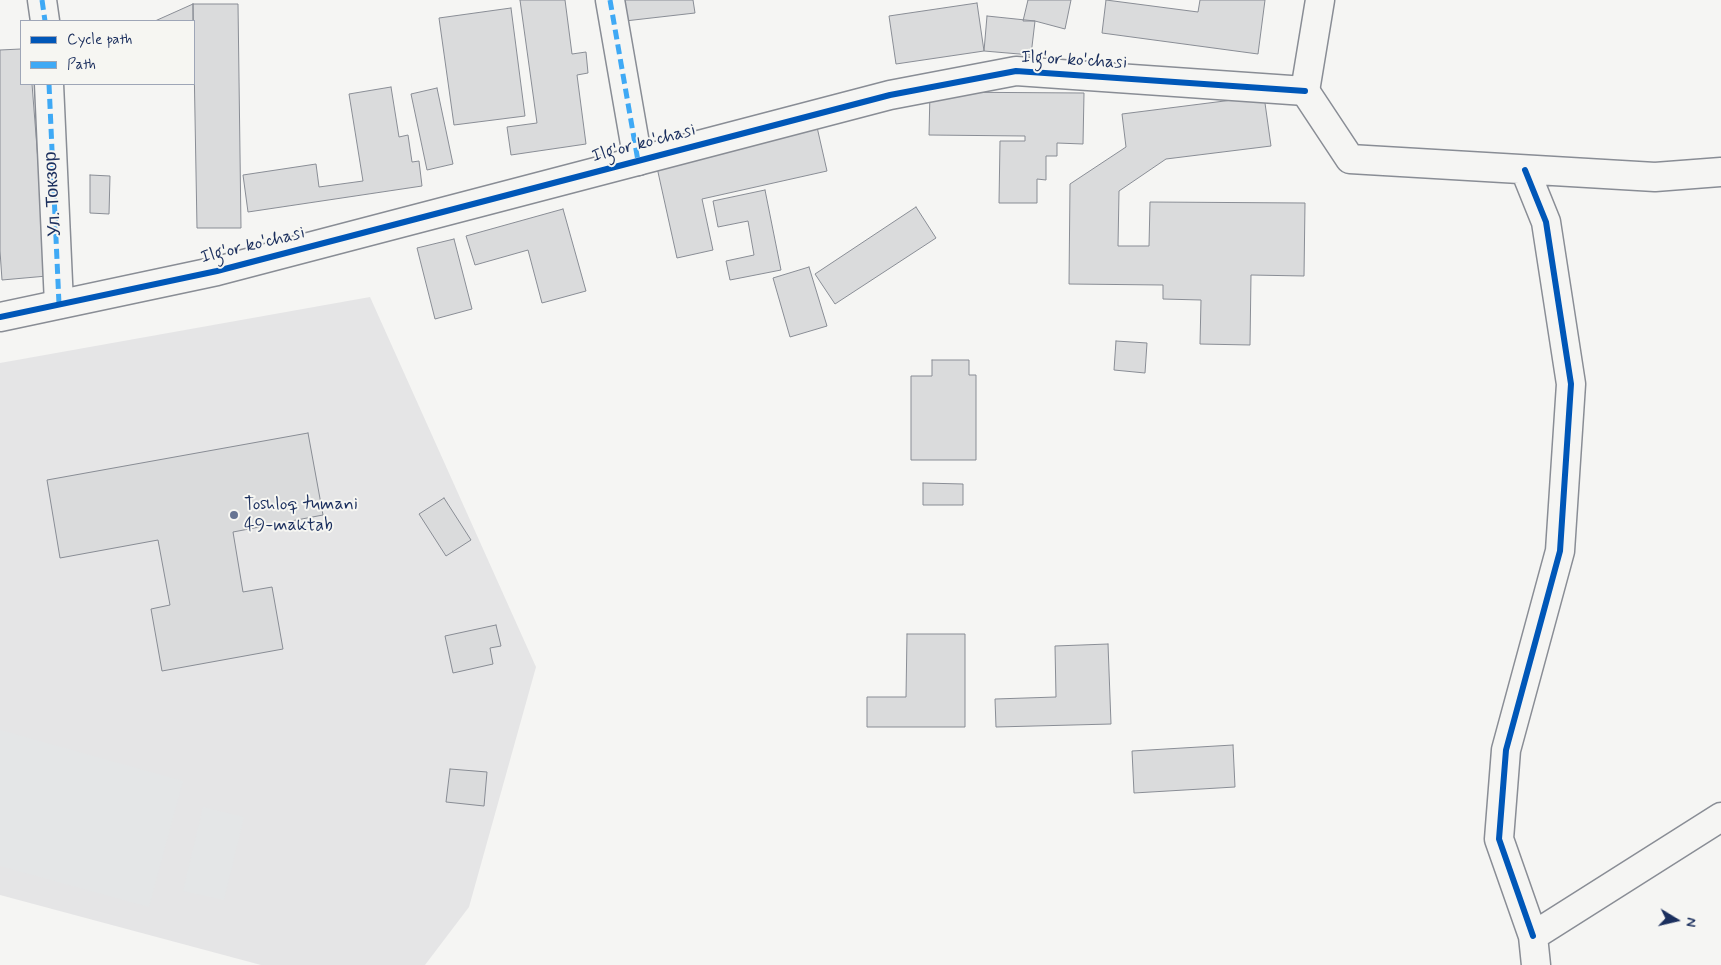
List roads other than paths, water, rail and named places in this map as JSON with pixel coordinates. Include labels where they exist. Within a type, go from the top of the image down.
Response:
[{"type":"street","points":[[42,0],[46,20]]},
{"type":"street","points":[[610,0],[638,161]]},
{"type":"street","points":[[1320,0],[1305,90],[1350,159],[1655,177],[1721,172]]},
{"type":"street","name":"Ilg'or ko'chasi","points":[[0,317],[217,271],[890,95],[1016,71],[1305,90]]},
{"type":"street","name":"Ул. Токзор","points":[[49,85],[59,304]]},
{"type":"street","points":[[1525,170],[1546,222],[1571,384],[1560,551],[1506,750],[1499,839],[1533,936],[1536,965]]},
{"type":"street","points":[[1533,936],[1721,818]]},
{"type":"place","name":"Toshloq tumani 49-maktab","points":[[234,515]]}]
